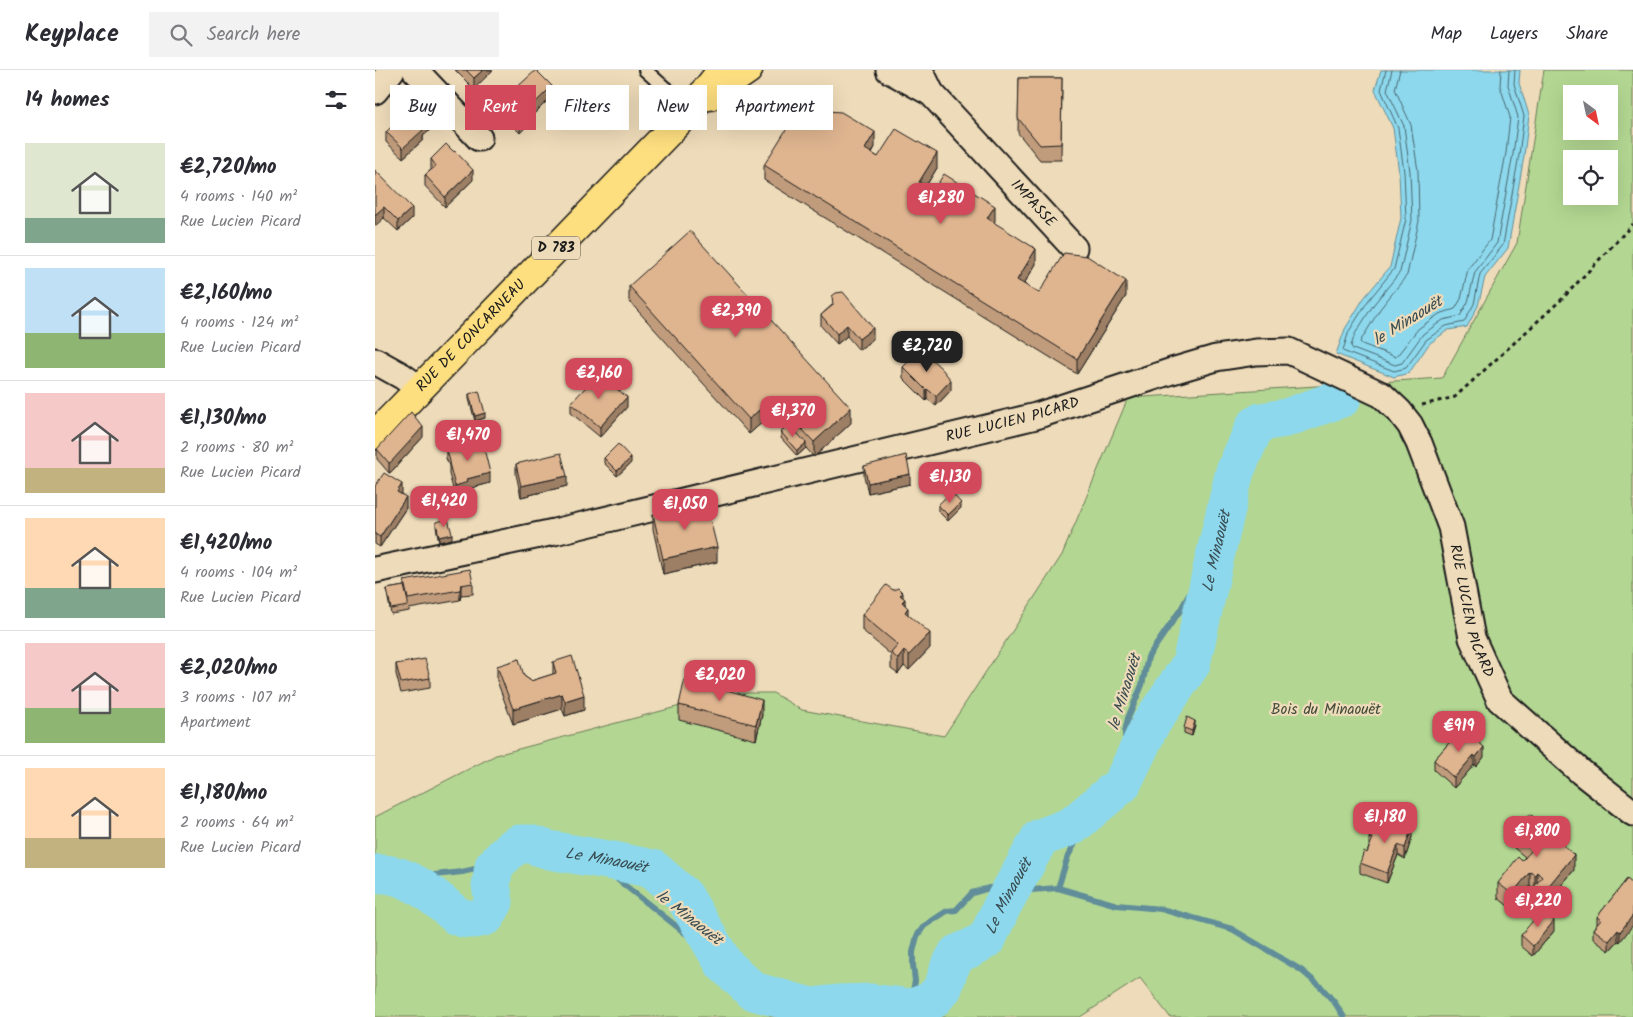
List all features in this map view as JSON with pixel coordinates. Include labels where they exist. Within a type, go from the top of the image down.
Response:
[{"type":"main road","name":"RUE DE CONCARNEAU","points":[[707,89],[722,70]]},
{"type":"main road","name":"RUE DE CONCARNEAU","points":[[707,98],[748,70]]},
{"type":"main road","name":"RUE DE CONCARNEAU","points":[[375,435],[671,130]]},
{"type":"street","points":[[375,91],[392,70]]},
{"type":"street","points":[[415,70],[479,138]]},
{"type":"street","points":[[889,70],[931,93]]},
{"type":"street","points":[[920,70],[931,93]]},
{"type":"street","name":"IMPASSE","points":[[931,93],[1074,248]]},
{"type":"street","name":"RUE LUCIEN PICARD","points":[[375,570],[554,532],[1035,416],[1216,358],[1256,352],[1289,351],[1325,367],[1391,403],[1410,426],[1419,443],[1451,527],[1472,638],[1500,700],[1581,772],[1633,813]]},
{"type":"street","points":[[375,361],[419,388]]},
{"type":"lane","points":[[645,70],[662,85]]},
{"type":"path","points":[[1391,403],[1455,397],[1562,299],[1633,224]]},
{"type":"green space","name":"Bois du Minaouët","points":[[1544,70],[1633,70],[1633,1017],[1170,1017],[1140,978],[1080,1017],[375,1017],[375,817],[496,755],[729,693],[773,693],[802,710],[944,736],[1062,555],[1128,398],[1442,378],[1517,243]]},
{"type":"water","points":[[1381,70],[1520,70],[1519,83],[1529,115],[1508,248],[1485,277],[1478,306],[1467,327],[1448,330],[1429,344],[1409,373],[1394,377],[1336,354],[1345,329],[1364,298],[1390,267],[1401,218],[1399,173],[1393,128],[1375,90]]},
{"type":"building","points":[[466,70],[483,70],[474,78]]},
{"type":"building","points":[[536,70],[551,85],[546,85],[546,92],[536,102],[536,85],[520,85]]},
{"type":"building","points":[[1019,78],[1062,78],[1061,144],[1040,145],[1018,118]]},
{"type":"building","points":[[833,111],[841,112],[875,132],[865,149],[878,157],[896,129],[937,153],[919,182],[933,191],[944,174],[995,206],[987,218],[1036,249],[1017,280],[1039,293],[1064,253],[1087,256],[1126,281],[1077,359],[764,165],[786,130],[833,130]]},
{"type":"building","points":[[390,128],[390,130],[423,130],[403,148],[386,132]]},
{"type":"building","points":[[446,144],[473,170],[445,197],[425,175],[436,166],[431,159]]},
{"type":"building","points":[[375,170],[412,208],[398,221],[384,207],[375,215]]},
{"type":"building","points":[[690,231],[851,408],[814,442],[773,398],[749,419],[629,286]]},
{"type":"building","points":[[843,292],[873,328],[859,339],[847,325],[837,334],[821,315],[833,305],[832,296]]},
{"type":"building","points":[[921,349],[951,380],[936,396],[926,390],[903,367]]},
{"type":"building","points":[[598,374],[627,397],[600,427],[571,403]]},
{"type":"building","points":[[479,391],[485,413],[475,416],[469,394]]},
{"type":"building","points":[[411,412],[423,427],[389,463],[377,449]]},
{"type":"building","points":[[789,424],[806,443],[797,451],[781,432]]},
{"type":"building","points":[[482,440],[490,473],[467,479],[468,482],[455,486],[446,448],[458,445],[460,449],[468,447],[473,442]]},
{"type":"building","points":[[618,444],[631,458],[617,471],[604,458]]},
{"type":"building","points":[[561,453],[567,476],[521,486],[516,464]]},
{"type":"building","points":[[906,455],[910,474],[868,483],[864,466]]},
{"type":"building","points":[[384,473],[402,484],[397,492],[406,497],[380,537],[375,534],[375,486]]},
{"type":"building","points":[[951,492],[961,503],[948,515],[938,505]]},
{"type":"building","points":[[706,503],[717,547],[663,559],[653,514]]},
{"type":"building","points":[[448,519],[452,534],[439,537],[436,522]]},
{"type":"building","points":[[470,569],[473,583],[461,585],[460,590],[408,599],[404,581]]},
{"type":"building","points":[[886,585],[893,590],[898,588],[903,593],[900,595],[905,599],[902,602],[908,608],[905,612],[930,633],[909,655],[904,651],[898,659],[891,653],[898,645],[862,615]]},
{"type":"building","points":[[404,586],[408,606],[391,609],[387,589]]},
{"type":"building","points":[[572,656],[584,695],[565,701],[562,694],[513,709],[497,666],[519,659],[524,676],[531,681],[556,673],[553,662]]},
{"type":"building","points":[[425,659],[430,678],[401,683],[396,664]]},
{"type":"building","points":[[685,678],[762,700],[756,725],[679,705]]},
{"type":"building","points":[[1187,717],[1195,721],[1192,731],[1184,728]]},
{"type":"building","points":[[1462,728],[1484,747],[1476,757],[1474,755],[1454,778],[1434,760]]},
{"type":"building","points":[[1530,814],[1563,841],[1561,843],[1574,855],[1537,900],[1529,893],[1542,877],[1537,872],[1535,875],[1530,872],[1512,894],[1498,883],[1518,857],[1522,861],[1533,849],[1514,833]]},
{"type":"building","points":[[1377,818],[1392,824],[1394,821],[1412,827],[1405,848],[1398,845],[1387,873],[1360,863],[1364,851],[1367,853],[1373,838],[1369,838]]},
{"type":"building","points":[[1627,879],[1633,884],[1633,915],[1620,932],[1618,930],[1609,941],[1593,929],[1601,920],[1597,917]]},
{"type":"building","points":[[1542,910],[1554,921],[1533,946],[1521,935]]},
{"type":"waterway","name":"le Minaouët","points":[[1058,888],[1068,856],[1077,840],[1097,816],[1112,807],[1120,797],[1125,776],[1125,732],[1128,718],[1142,685],[1148,657],[1191,591],[1213,572],[1219,560],[1218,516],[1226,488],[1240,462],[1247,443],[1263,423],[1293,405],[1325,391]]},
{"type":"waterway","name":"Le Minaouët","points":[[375,874],[387,874],[409,881],[430,894],[457,916],[471,919],[486,916],[494,902],[491,885],[494,866],[512,848],[519,844],[530,844],[549,850],[653,869],[684,896],[724,964],[753,991],[811,1007],[871,1003],[912,1008],[931,1001],[943,988],[949,969],[957,954],[987,939],[1002,906],[1040,838],[1072,826],[1122,784],[1150,725],[1191,664],[1235,471],[1255,426],[1261,422],[1286,418],[1342,398]]},
{"type":"waterway","name":"le Minaouët","points":[[375,890],[416,877],[462,872],[488,866],[532,844],[547,844],[573,851],[603,868],[719,960],[730,973],[741,981],[819,1002],[843,1017]]},
{"type":"waterway","points":[[885,1017],[903,1006],[912,995],[915,981],[913,952],[917,936],[924,926],[947,911],[956,910],[972,893],[989,888],[1011,887],[1031,890],[1058,888],[1117,905],[1161,909],[1232,929],[1301,970],[1321,987],[1344,1017]]}]
